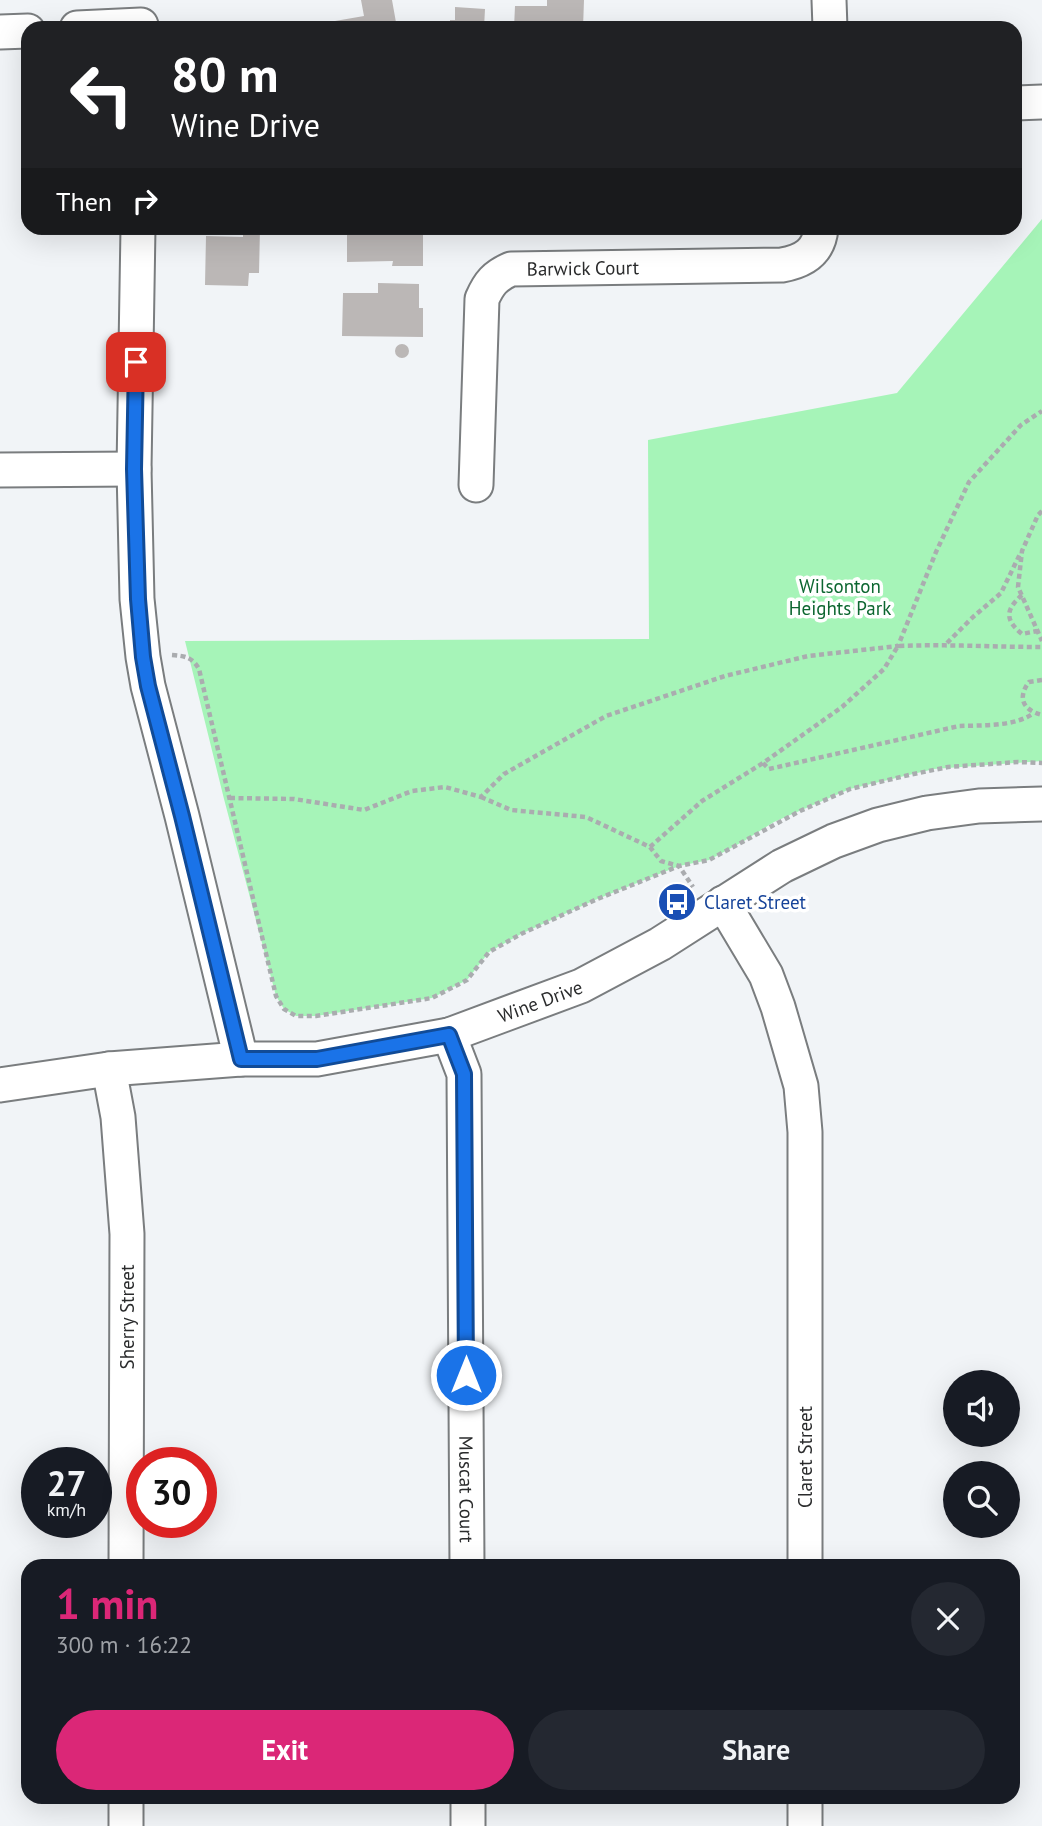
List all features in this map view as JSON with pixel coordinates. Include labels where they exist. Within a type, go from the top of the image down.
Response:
[{"type":"street","points":[[829,0],[830,21]]},
{"type":"street","points":[[122,21],[141,18]]},
{"type":"street","points":[[0,32],[21,31]]},
{"type":"street","points":[[1022,103],[1042,103]]},
{"type":"street","points":[[138,235],[134,469],[138,599],[143,657],[241,1059]]},
{"type":"street","name":"Barwick Court","points":[[476,485],[482,299],[488,285],[497,276],[511,269],[782,265],[807,258],[821,235]]},
{"type":"street","points":[[0,470],[134,469]]},
{"type":"street","name":"Wine Drive","points":[[0,1085],[108,1069],[241,1059],[317,1059],[449,1035],[581,986],[660,944],[782,866],[834,841],[878,825],[927,813],[979,806],[1042,804]]},
{"type":"street","name":"Claret Street","points":[[716,908],[766,975],[801,1086],[805,1132],[805,1559]]},
{"type":"street","name":"Muscat Court","points":[[449,1035],[464,1074],[467,1559]]},
{"type":"street","name":"Sherry Street","points":[[108,1069],[118,1117],[127,1234],[126,1559]]},
{"type":"street","points":[[126,1804],[126,1826]]},
{"type":"street","points":[[468,1804],[468,1826]]},
{"type":"street","points":[[805,1804],[805,1826]]},
{"type":"path","points":[[650,847],[702,801],[842,707],[884,669],[898,646],[936,552],[969,482],[1021,425],[1042,411]]},
{"type":"path","points":[[946,644],[1001,593],[1042,511]]},
{"type":"path","points":[[1022,551],[1018,587],[1042,641]]},
{"type":"path","points":[[1022,595],[1013,603],[1008,616],[1011,625],[1022,635],[1037,631]]},
{"type":"path","points":[[481,797],[504,774],[606,716],[725,676],[808,656],[898,646],[946,644],[973,647],[1042,647]]},
{"type":"path","points":[[143,657],[181,656],[194,661],[199,669],[275,996],[284,1009],[296,1016],[316,1016],[432,998],[467,980],[489,952],[521,934],[594,900],[679,866]]},
{"type":"path","points":[[1042,680],[1029,682],[1023,692],[1024,704],[1028,709],[1042,715]]},
{"type":"path","points":[[762,763],[769,769],[959,726],[991,725],[1026,719],[1034,713]]},
{"type":"path","points":[[230,798],[295,799],[364,810],[412,791],[444,787],[481,797],[511,810],[586,817],[650,847],[661,861],[679,866],[716,908]]},
{"type":"green space","name":"Wilsonton Heights Park","points":[[1042,219],[1042,761],[934,769],[850,789],[774,822],[709,860],[679,866],[521,934],[489,952],[467,980],[432,998],[316,1016],[296,1016],[284,1009],[276,996],[185,641],[649,639],[648,440],[897,393]]},
{"type":"building","points":[[361,0],[392,0],[396,21],[335,21],[364,16]]},
{"type":"building","points":[[547,0],[584,0],[583,21],[514,21],[515,6],[547,6]]},
{"type":"building","points":[[455,7],[485,9],[484,21],[450,21],[455,20]]},
{"type":"building","points":[[260,235],[259,273],[249,273],[248,286],[205,285],[206,236]]},
{"type":"building","points":[[347,235],[423,235],[423,266],[392,266],[393,261],[347,262]]},
{"type":"building","points":[[378,283],[419,284],[419,308],[423,308],[423,337],[342,336],[343,293],[378,293]]},
{"type":"building","points":[[402,344],[407,346],[407,356],[402,358],[397,356],[395,351],[397,346]]},
{"type":"place","name":"Claret Street","points":[[677,902]]},
{"type":"route","points":[[136,362],[134,469],[138,599],[143,657],[241,1059],[317,1059],[449,1035],[464,1074],[466,1375]]}]
